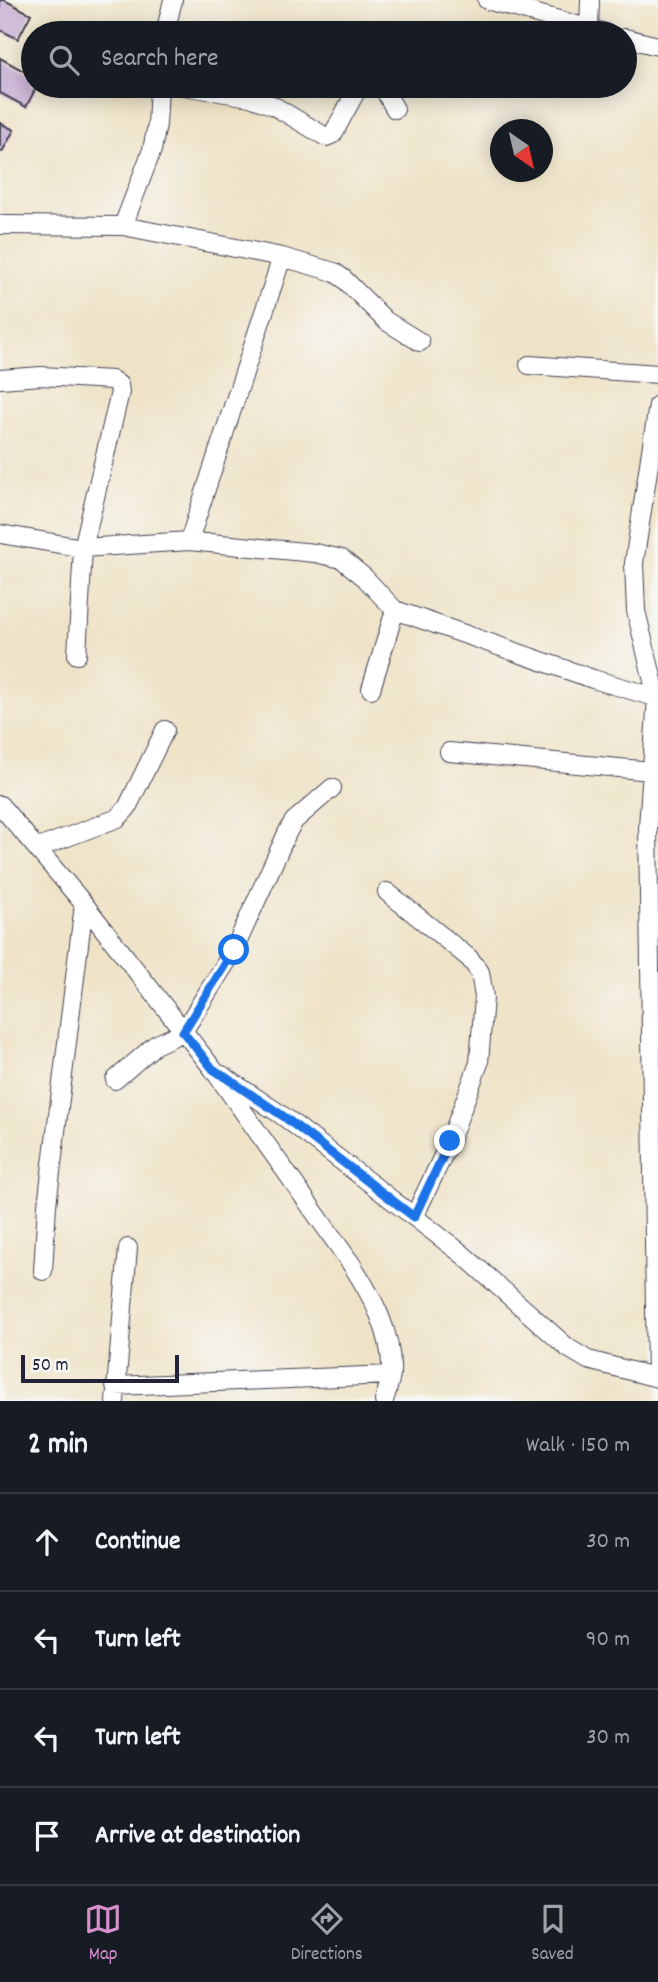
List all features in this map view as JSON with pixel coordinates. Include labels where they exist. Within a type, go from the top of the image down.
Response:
[{"type":"street","points":[[168,21],[173,0]]},
{"type":"street","points":[[487,0],[559,21]]},
{"type":"street","points":[[590,0],[595,21]]},
{"type":"street","points":[[637,41],[658,46]]},
{"type":"street","points":[[122,226],[152,149],[158,98]]},
{"type":"street","points":[[253,98],[274,106],[326,137],[333,134],[352,98]]},
{"type":"street","points":[[389,98],[395,109]]},
{"type":"street","points":[[0,225],[122,226],[282,257],[334,272],[386,321],[420,342]]},
{"type":"street","points":[[189,541],[282,257]]},
{"type":"street","points":[[529,365],[658,374]]},
{"type":"street","points":[[0,379],[41,376],[112,380],[119,385],[120,392],[83,548],[77,655]]},
{"type":"street","points":[[213,1069],[283,1116],[461,1252],[568,1348],[589,1360],[657,1377],[648,827],[657,697],[636,611],[634,563],[654,463],[658,405]]},
{"type":"street","points":[[0,534],[83,548],[189,541],[315,552],[342,559],[364,577],[395,610],[593,679],[657,697]]},
{"type":"street","points":[[371,689],[395,610]]},
{"type":"street","points":[[38,848],[118,818],[127,808],[165,730]]},
{"type":"street","points":[[449,752],[651,771]]},
{"type":"street","points":[[115,1080],[155,1045],[183,1032],[234,950],[294,821],[332,788]]},
{"type":"street","points":[[0,806],[84,904],[213,1069],[352,1265],[372,1298],[386,1333],[391,1375],[384,1401]]},
{"type":"street","points":[[387,892],[470,958],[480,972],[484,997],[479,1063],[450,1141],[414,1217]]},
{"type":"street","points":[[43,1271],[47,1205],[84,904]]},
{"type":"street","points":[[128,1248],[115,1393],[391,1375]]},
{"type":"building","points":[[0,0],[31,14],[27,21],[21,21],[18,39],[0,30]]},
{"type":"building","points":[[0,58],[21,69],[21,98],[31,98],[26,107],[0,93]]},
{"type":"building","points":[[0,123],[14,130],[2,152],[0,151]]},
{"type":"route","points":[[234,950],[210,993],[183,1032],[213,1069],[283,1116],[414,1217],[450,1141]]}]
